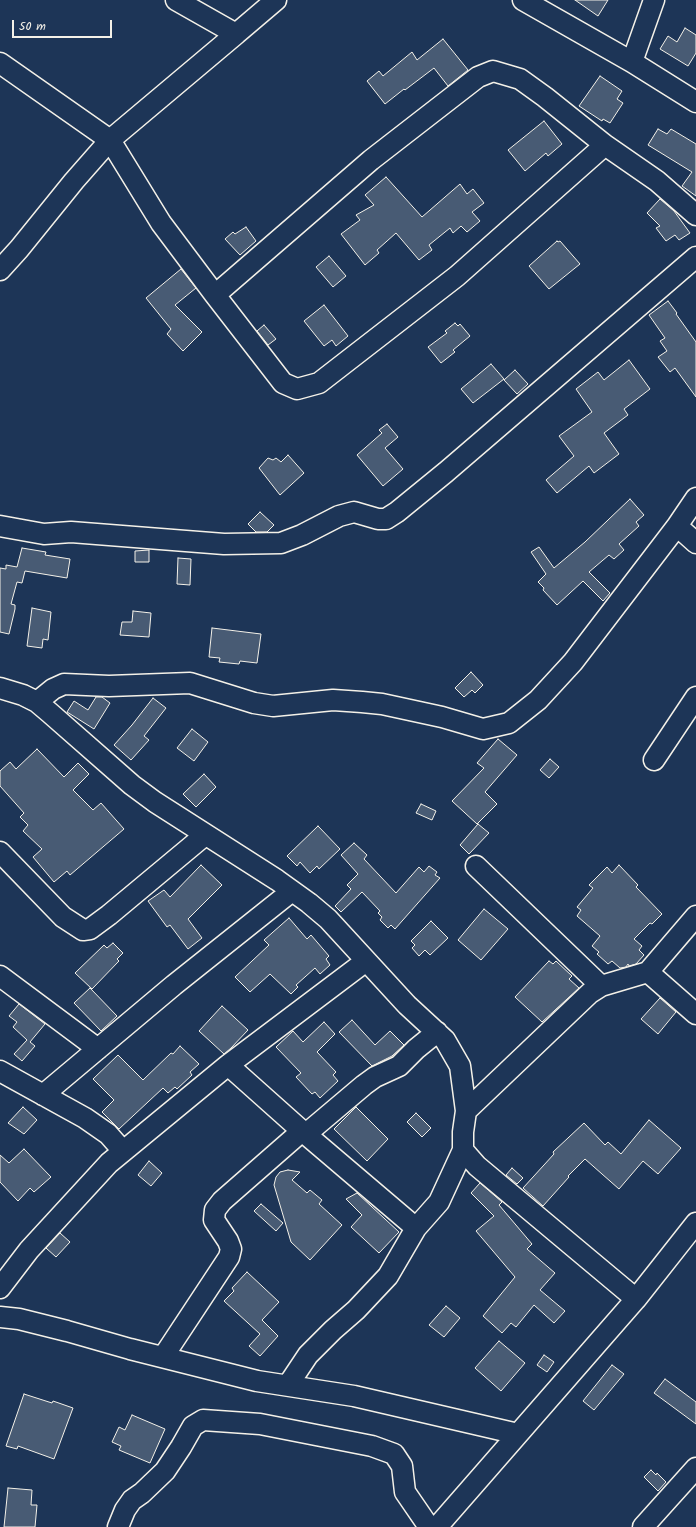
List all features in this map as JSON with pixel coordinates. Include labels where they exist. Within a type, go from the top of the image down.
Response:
[{"type":"street","points":[[176,0],[236,34]]},
{"type":"street","points":[[0,270],[19,249],[74,180],[110,140],[276,0]]},
{"type":"street","points":[[523,0],[632,62],[696,102]]},
{"type":"street","points":[[632,62],[654,0]]},
{"type":"street","points":[[0,62],[110,140],[161,223],[215,295],[283,383],[297,389],[319,383],[457,276],[605,145]]},
{"type":"street","points":[[215,295],[371,160],[478,77],[493,71],[520,80],[545,97],[605,145],[657,181],[696,215]]},
{"type":"street","points":[[0,526],[44,534],[71,532],[224,544],[282,543],[302,536],[338,516],[354,512],[378,519],[386,519],[397,512],[446,472],[696,257]]},
{"type":"street","points":[[37,702],[53,689],[64,684],[109,686],[190,683],[254,703],[273,706],[333,700],[362,702],[382,704],[442,717],[483,730],[509,723],[538,700],[573,662],[696,498]]},
{"type":"street","points":[[676,526],[696,544]]},
{"type":"street","points":[[0,688],[23,695],[37,702],[82,739],[144,794],[292,891],[328,919],[407,1005],[446,1040],[460,1066],[466,1111],[463,1132],[463,1150],[439,1202],[416,1228],[388,1276],[356,1310],[308,1355],[288,1385]]},
{"type":"street","points":[[654,760],[696,697]]},
{"type":"street","points":[[0,852],[63,917],[82,930],[90,929],[109,916],[205,835]]},
{"type":"street","points":[[476,866],[601,986]]},
{"type":"street","points":[[43,1095],[174,985],[292,891]]},
{"type":"street","points":[[466,1111],[590,993],[601,986],[648,972],[696,916]]},
{"type":"street","points":[[0,1288],[29,1250],[109,1163],[228,1065],[366,961]]},
{"type":"street","points":[[648,972],[696,1014]]},
{"type":"street","points":[[0,976],[98,1049]]},
{"type":"street","points":[[163,1357],[229,1257],[231,1249],[228,1240],[214,1220],[215,1210],[222,1201],[364,1085],[375,1077],[399,1066],[416,1049],[437,1032]]},
{"type":"street","points":[[228,1065],[304,1133],[416,1228]]},
{"type":"street","points":[[0,1070],[85,1118],[108,1134],[123,1151]]},
{"type":"street","points":[[463,1150],[477,1166],[636,1299]]},
{"type":"street","points":[[437,1527],[636,1299],[696,1223]]},
{"type":"street","points":[[0,1317],[19,1319],[257,1381],[354,1396],[518,1434]]},
{"type":"street","points":[[118,1527],[124,1510],[132,1500],[142,1493],[165,1471],[193,1426],[204,1420],[260,1424],[372,1446],[394,1454],[402,1466],[405,1492],[429,1527]]},
{"type":"street","points":[[643,1527],[696,1468]]},
{"type":"building","points":[[575,0],[608,0],[598,16]]},
{"type":"building","points":[[685,28],[696,35],[696,53],[688,66],[660,49],[668,36],[677,42]]},
{"type":"building","points":[[443,39],[468,70],[448,86],[434,68],[385,104],[367,81],[379,71],[383,76],[412,52],[417,60]]},
{"type":"building","points":[[600,76],[622,91],[617,99],[623,103],[610,123],[603,119],[602,121],[579,106]]},
{"type":"building","points":[[544,121],[562,144],[548,156],[546,153],[525,171],[508,150]]},
{"type":"building","points":[[658,129],[667,134],[671,129],[696,144],[696,196],[682,186],[692,172],[648,145]]},
{"type":"building","points":[[386,177],[422,217],[460,184],[467,194],[473,189],[484,203],[472,212],[480,221],[467,232],[461,226],[453,233],[450,228],[429,245],[432,250],[419,260],[396,233],[377,250],[379,253],[365,265],[341,234],[360,220],[356,215],[374,205],[365,195]]},
{"type":"building","points":[[660,199],[674,211],[690,233],[679,240],[675,235],[666,241],[656,228],[660,226],[647,213]]},
{"type":"building","points":[[246,227],[256,241],[240,255],[225,239],[233,232],[235,234]]},
{"type":"building","points":[[557,241],[560,241],[580,264],[549,289],[529,266]]},
{"type":"building","points":[[329,256],[346,276],[333,287],[316,267]]},
{"type":"building","points":[[181,269],[196,288],[175,305],[202,332],[183,351],[167,334],[171,329],[146,298]]},
{"type":"building","points":[[668,301],[696,342],[696,397],[675,368],[670,372],[658,357],[667,351],[660,341],[665,338],[649,315]]},
{"type":"building","points":[[324,305],[348,336],[336,346],[332,340],[324,346],[304,321]]},
{"type":"building","points":[[455,323],[458,326],[460,324],[470,336],[453,350],[455,352],[441,363],[428,347],[447,333],[445,331]]},
{"type":"building","points":[[264,325],[276,339],[268,345],[257,331]]},
{"type":"building","points":[[629,360],[650,389],[624,409],[628,415],[604,433],[619,454],[594,473],[589,466],[557,493],[546,480],[574,456],[559,436],[592,412],[576,389],[598,372],[604,380]]},
{"type":"building","points":[[491,364],[504,379],[473,403],[461,389]]},
{"type":"building","points":[[515,370],[528,384],[517,394],[504,380]]},
{"type":"building","points":[[387,424],[398,437],[385,448],[403,469],[383,486],[357,455],[382,433],[379,430]]},
{"type":"building","points":[[288,455],[304,473],[280,495],[259,468],[268,458],[273,460],[276,458],[281,462]]},
{"type":"building","points":[[630,499],[644,515],[636,522],[639,526],[619,544],[624,550],[614,559],[609,555],[589,572],[610,593],[603,601],[583,581],[557,605],[543,590],[544,588],[538,582],[546,574],[531,552],[539,547],[554,568],[585,542]]},
{"type":"building","points":[[260,512],[274,525],[267,532],[256,532],[248,524]]},
{"type":"building","points":[[22,548],[46,552],[45,555],[70,559],[67,578],[25,571],[22,583],[17,582],[11,604],[15,605],[15,609],[9,634],[0,632],[0,568],[6,569],[6,565],[17,567]]},
{"type":"building","points":[[149,550],[149,562],[135,562],[135,551]]},
{"type":"building","points":[[178,558],[191,559],[190,585],[177,584]]},
{"type":"building","points":[[32,608],[51,612],[48,640],[43,639],[42,648],[27,646]]},
{"type":"building","points":[[133,611],[151,613],[149,637],[120,635],[122,622],[132,622]]},
{"type":"building","points":[[212,628],[261,634],[257,663],[240,661],[239,664],[219,662],[220,658],[209,657]]},
{"type":"building","points":[[471,672],[483,685],[475,693],[472,690],[464,697],[455,688]]},
{"type":"building","points":[[96,697],[102,697],[110,703],[94,729],[67,712],[74,701],[88,710]]},
{"type":"building","points":[[153,698],[166,708],[144,736],[149,740],[131,760],[114,745]]},
{"type":"building","points":[[192,729],[208,742],[194,761],[177,748]]},
{"type":"building","points":[[498,739],[517,755],[485,792],[497,804],[477,824],[452,801],[484,768],[477,763]]},
{"type":"building","points":[[37,749],[64,777],[78,763],[89,774],[73,790],[93,810],[101,803],[124,829],[70,875],[67,871],[54,882],[33,857],[42,849],[23,831],[28,825],[20,817],[24,813],[0,786],[0,771],[10,762],[16,769]]},
{"type":"building","points":[[550,759],[559,767],[549,778],[540,770]]},
{"type":"building","points":[[204,774],[216,787],[196,807],[183,794]]},
{"type":"building","points":[[421,804],[436,811],[432,820],[416,813]]},
{"type":"building","points":[[478,824],[489,833],[469,854],[460,845]]},
{"type":"building","points":[[318,826],[340,849],[319,869],[317,866],[310,873],[300,862],[297,866],[287,856]]},
{"type":"building","points":[[354,843],[367,855],[364,859],[396,893],[419,867],[424,872],[429,866],[437,872],[435,875],[440,878],[395,929],[391,925],[388,928],[380,920],[382,917],[378,913],[380,911],[362,892],[341,912],[335,906],[351,889],[347,885],[358,874],[341,855]]},
{"type":"building","points":[[201,865],[222,885],[188,919],[202,938],[188,949],[170,925],[167,927],[148,901],[164,890],[170,897]]},
{"type":"building","points":[[619,865],[638,885],[636,887],[662,914],[652,924],[650,923],[634,939],[642,946],[639,950],[644,955],[636,964],[629,966],[628,964],[626,967],[620,968],[612,961],[608,964],[597,954],[599,952],[592,946],[600,936],[577,916],[581,910],[577,907],[593,888],[589,885],[607,867],[612,873]]},
{"type":"building","points":[[484,909],[508,929],[481,960],[458,940]]},
{"type":"building","points":[[289,918],[307,939],[311,935],[329,956],[326,959],[330,965],[320,974],[315,968],[296,985],[298,987],[291,994],[270,974],[250,992],[235,977],[269,945],[264,940]]},
{"type":"building","points":[[431,921],[448,938],[430,955],[425,950],[419,956],[412,948],[415,945],[411,941]]},
{"type":"building","points":[[113,943],[123,953],[117,959],[119,961],[92,989],[75,973],[104,945],[107,948]]},
{"type":"building","points":[[549,961],[553,964],[556,961],[572,976],[569,979],[579,988],[542,1022],[515,997]]},
{"type":"building","points":[[90,988],[117,1016],[101,1031],[74,1003]]},
{"type":"building","points":[[660,998],[676,1012],[658,1034],[641,1019]]},
{"type":"building","points":[[19,1004],[45,1024],[30,1042],[35,1046],[22,1061],[14,1054],[27,1040],[13,1027],[17,1022],[9,1016]]},
{"type":"building","points":[[222,1006],[248,1030],[224,1054],[199,1031]]},
{"type":"building","points":[[352,1020],[375,1045],[390,1031],[404,1045],[392,1056],[372,1066],[339,1032]]},
{"type":"building","points":[[324,1022],[335,1034],[317,1052],[336,1072],[333,1075],[338,1081],[320,1098],[315,1092],[312,1094],[296,1077],[301,1073],[276,1047],[293,1031],[303,1042]]},
{"type":"building","points":[[180,1046],[199,1064],[190,1072],[192,1075],[177,1089],[175,1087],[168,1093],[163,1088],[119,1129],[102,1112],[114,1100],[93,1079],[118,1055],[143,1080]]},
{"type":"building","points":[[23,1107],[37,1120],[24,1134],[8,1123]]},
{"type":"building","points":[[356,1107],[388,1139],[367,1161],[334,1129]]},
{"type":"building","points":[[416,1113],[431,1128],[422,1137],[407,1122]]},
{"type":"building","points":[[649,1120],[681,1148],[658,1174],[643,1161],[619,1189],[585,1159],[568,1176],[569,1177],[543,1206],[523,1188],[554,1154],[553,1152],[584,1123],[605,1145],[608,1142],[621,1154]]},
{"type":"building","points":[[24,1149],[51,1177],[34,1192],[30,1188],[18,1201],[0,1182],[0,1155],[9,1163]]},
{"type":"building","points":[[149,1161],[162,1173],[151,1186],[138,1175]]},
{"type":"building","points":[[512,1168],[523,1178],[517,1184],[506,1175]]},
{"type":"building","points":[[288,1170],[300,1172],[292,1180],[307,1193],[310,1190],[322,1200],[319,1204],[342,1225],[310,1260],[291,1242],[274,1185],[276,1177],[280,1172]]},
{"type":"building","points":[[480,1183],[502,1202],[499,1205],[532,1244],[527,1249],[555,1273],[540,1290],[565,1311],[554,1323],[534,1305],[516,1327],[511,1323],[502,1333],[483,1316],[515,1277],[476,1231],[494,1216],[471,1193]]},
{"type":"building","points":[[357,1193],[399,1232],[379,1253],[351,1227],[362,1215],[346,1199]]},
{"type":"building","points":[[261,1204],[283,1223],[276,1231],[254,1211]]},
{"type":"building","points":[[60,1233],[70,1242],[56,1257],[46,1248]]},
{"type":"building","points":[[247,1272],[279,1302],[262,1320],[278,1336],[260,1356],[249,1346],[260,1334],[224,1301],[234,1291],[232,1288]]},
{"type":"building","points":[[446,1306],[460,1318],[444,1337],[429,1325]]},
{"type":"building","points":[[499,1341],[525,1363],[501,1391],[475,1368]]},
{"type":"building","points":[[544,1355],[554,1362],[547,1372],[537,1365]]},
{"type":"building","points":[[612,1365],[624,1374],[594,1410],[583,1401]]},
{"type":"building","points":[[665,1379],[696,1402],[696,1424],[654,1393]]},
{"type":"building","points":[[24,1394],[52,1403],[53,1401],[73,1408],[54,1459],[18,1446],[17,1449],[6,1446]]},
{"type":"building","points":[[132,1415],[165,1429],[150,1463],[119,1450],[121,1446],[112,1442],[119,1427],[125,1430]]},
{"type":"building","points":[[651,1470],[656,1475],[657,1473],[666,1482],[658,1491],[644,1477]]},
{"type":"building","points":[[8,1488],[32,1490],[31,1505],[37,1505],[35,1527],[4,1527]]}]
